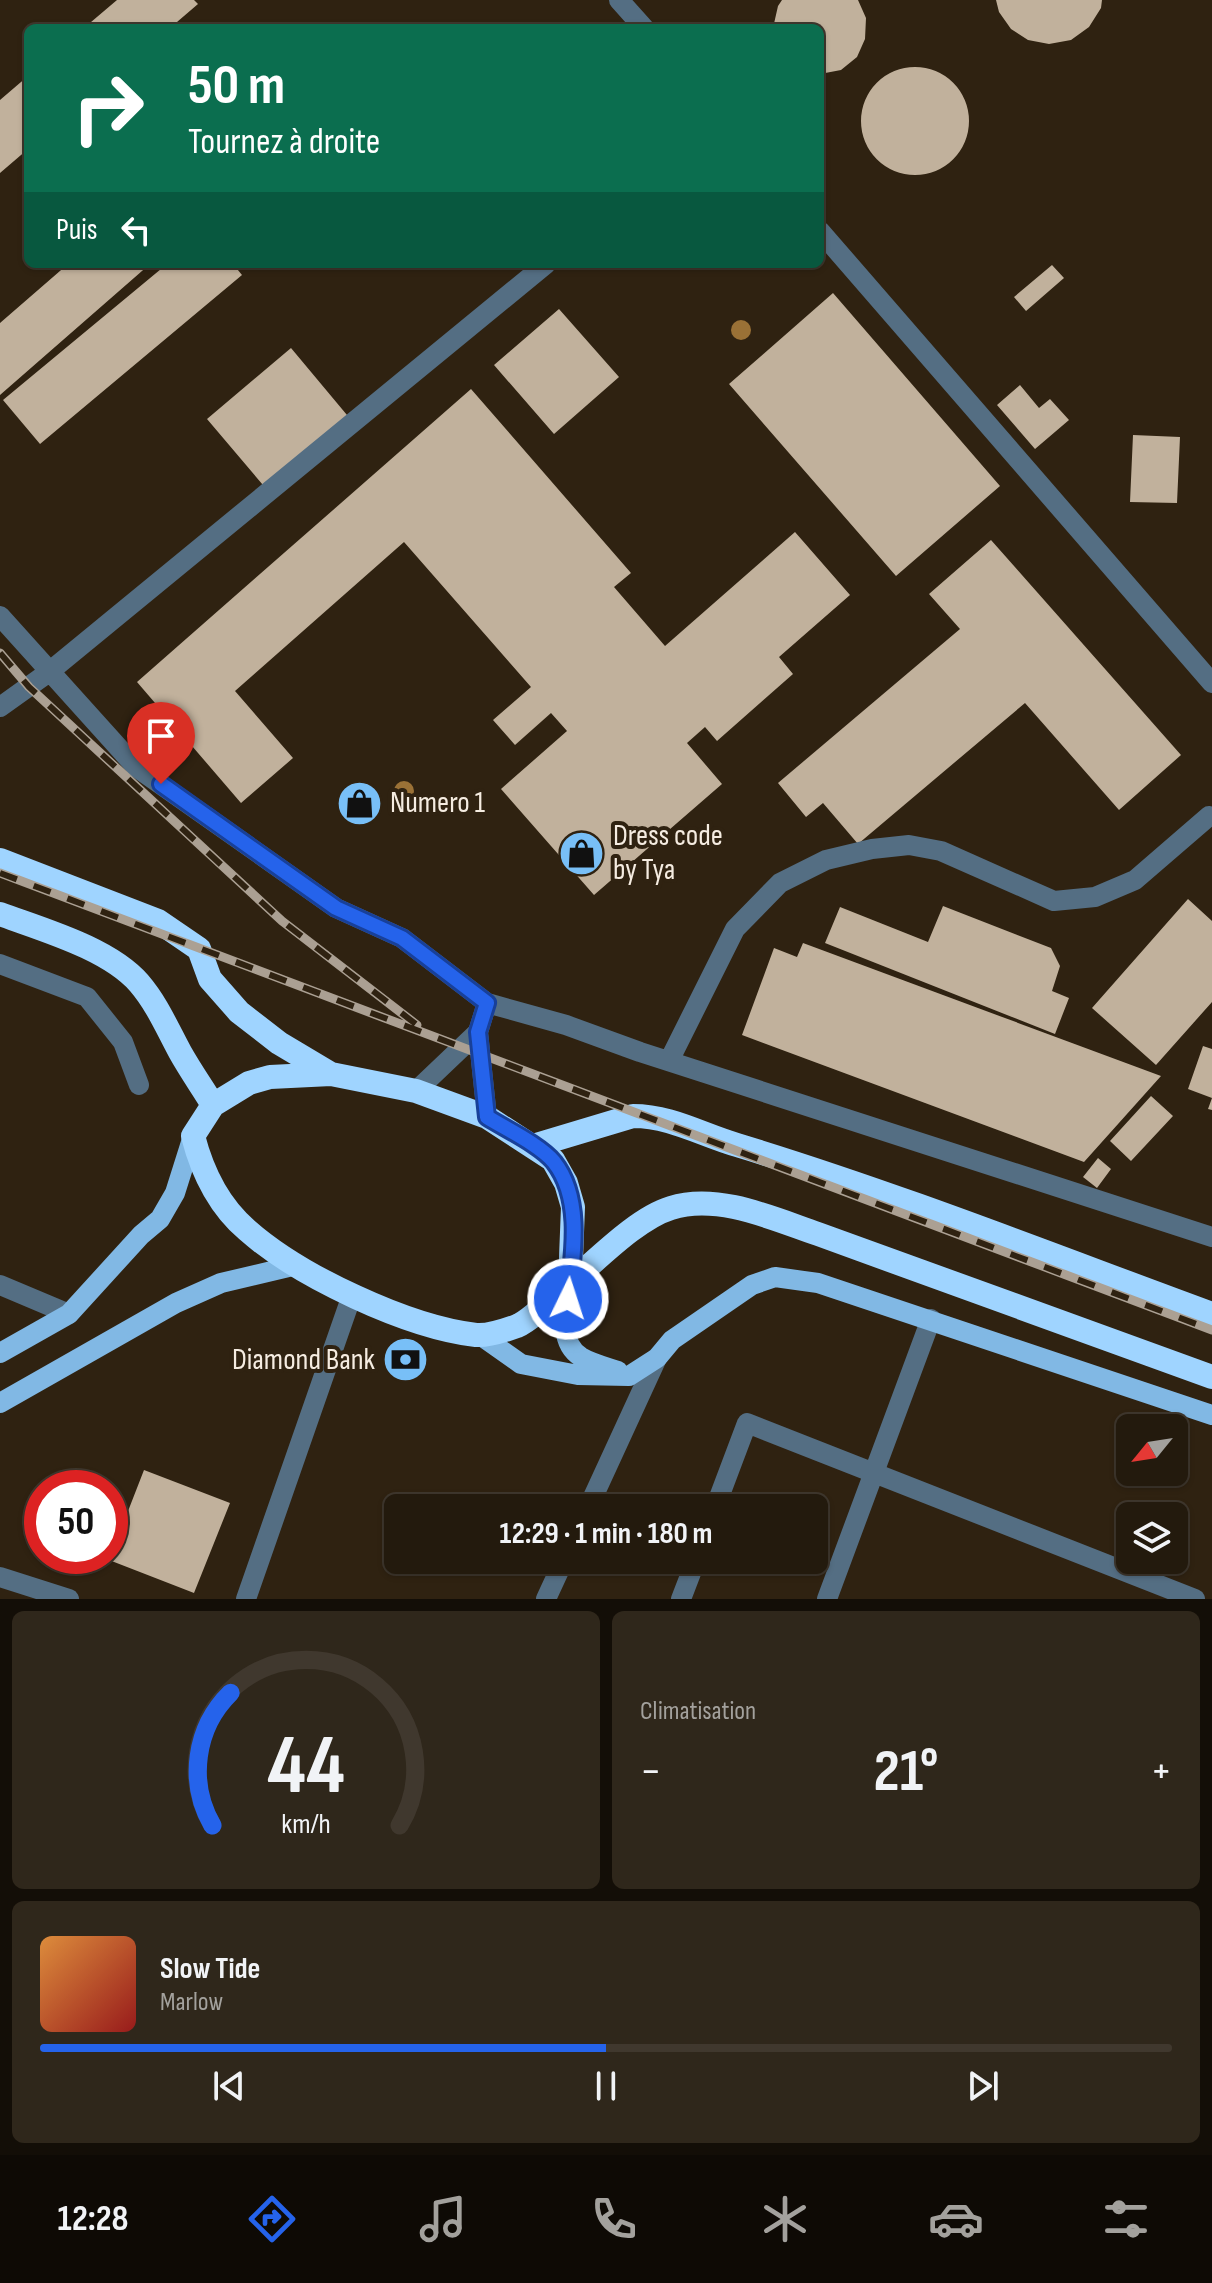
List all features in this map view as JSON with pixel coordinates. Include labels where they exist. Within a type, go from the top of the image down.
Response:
[{"type":"highway","points":[[0,860],[158,921],[199,949],[210,979],[239,1012],[279,1043],[331,1074]]},
{"type":"highway","points":[[0,914],[107,959],[137,981],[160,1011],[181,1054],[213,1105]]},
{"type":"highway","points":[[570,1283],[573,1207],[566,1183],[553,1160],[487,1117],[416,1091],[331,1074],[270,1077],[249,1083],[213,1105],[193,1136],[210,1181],[226,1208],[247,1230],[297,1265],[352,1295],[434,1327],[480,1335],[521,1325],[646,1220],[671,1208],[703,1204],[732,1208],[818,1234],[1212,1377]]},
{"type":"highway","points":[[533,1146],[633,1116],[677,1122],[1212,1314]]},
{"type":"main road","points":[[0,1353],[69,1314],[141,1235],[160,1219],[175,1193],[193,1136]]},
{"type":"main road","points":[[0,1403],[176,1303],[221,1283],[297,1265]]},
{"type":"main road","points":[[480,1335],[521,1364],[578,1375],[629,1376],[657,1358],[672,1340],[719,1307],[752,1285],[775,1277],[818,1283],[1212,1415]]},
{"type":"main road","points":[[570,1283],[564,1328],[574,1351],[581,1357],[629,1376]]},
{"type":"street","points":[[619,0],[640,24]]},
{"type":"street","points":[[824,236],[1212,683]]},
{"type":"street","points":[[0,707],[49,672],[541,268]]},
{"type":"street","points":[[0,616],[136,767],[336,908],[402,938],[487,1003],[566,1025],[1212,1237]]},
{"type":"street","points":[[669,1061],[735,929],[780,883],[826,860],[872,849],[909,845],[941,851],[1054,901],[1095,897],[1135,880],[1209,816]]},
{"type":"street","points":[[0,964],[87,997],[123,1042],[139,1085]]},
{"type":"street","points":[[487,1003],[478,1032],[487,1117]]},
{"type":"street","points":[[416,1091],[478,1032]]},
{"type":"street","points":[[0,1285],[69,1314]]},
{"type":"street","points":[[246,1599],[352,1295]]},
{"type":"street","points":[[831,1598],[931,1319]]},
{"type":"street","points":[[594,1494],[657,1358]]},
{"type":"street","points":[[720,1494],[747,1423],[1195,1599]]},
{"type":"street","points":[[546,1599],[558,1574]]},
{"type":"street","points":[[681,1599],[691,1574]]},
{"type":"street","points":[[0,1577],[69,1599]]},
{"type":"building","points":[[117,0],[194,0],[198,4],[175,24],[89,24]]},
{"type":"building","points":[[782,0],[858,0],[866,18],[865,39],[857,57],[841,70],[824,73],[824,24],[774,24]]},
{"type":"building","points":[[996,0],[1102,0],[1101,8],[1089,27],[1071,40],[1049,44],[1028,40],[1011,29],[999,12]]},
{"type":"building","points":[[915,67],[936,71],[953,83],[965,100],[969,121],[965,142],[953,159],[936,171],[915,175],[894,171],[877,159],[865,142],[861,121],[865,100],[877,83],[894,71]]},
{"type":"building","points":[[24,79],[24,152],[0,173],[0,100]]},
{"type":"building","points":[[1052,265],[1064,278],[1026,311],[1014,297]]},
{"type":"building","points":[[63,268],[145,268],[0,395],[0,323]]},
{"type":"building","points":[[162,268],[236,268],[242,275],[40,444],[3,400]]},
{"type":"building","points":[[833,293],[1000,486],[896,576],[729,384]]},
{"type":"building","points":[[559,309],[619,377],[554,434],[494,365]]},
{"type":"building","points":[[291,348],[357,427],[274,498],[207,419]]},
{"type":"building","points":[[1020,385],[1039,408],[1050,399],[1069,420],[1035,449],[997,405]]},
{"type":"building","points":[[471,389],[631,573],[614,587],[665,646],[795,532],[850,595],[779,657],[793,674],[717,741],[705,727],[687,743],[722,784],[594,895],[501,789],[567,731],[551,713],[515,745],[493,720],[531,687],[404,542],[235,691],[293,758],[241,803],[137,682]]},
{"type":"building","points":[[1133,435],[1180,437],[1177,503],[1130,502]]},
{"type":"building","points":[[991,540],[1181,755],[1119,810],[1025,703],[858,844],[823,803],[806,817],[778,783],[960,629],[929,594]]},
{"type":"building","points":[[1188,899],[1212,921],[1212,1002],[1156,1065],[1092,1008]]},
{"type":"building","points":[[943,906],[1051,948],[1060,966],[1052,991],[1069,998],[1055,1034],[825,943],[840,907],[928,942]]},
{"type":"building","points":[[803,943],[1161,1076],[1084,1162],[742,1035],[774,948],[797,957]]},
{"type":"building","points":[[1203,1046],[1212,1049],[1212,1098],[1188,1089]]},
{"type":"building","points":[[1151,1096],[1173,1116],[1131,1161],[1110,1141]]},
{"type":"building","points":[[1098,1158],[1111,1169],[1097,1188],[1083,1177]]},
{"type":"building","points":[[144,1470],[230,1503],[194,1593],[128,1567],[128,1511]]},
{"type":"railway","points":[[0,653],[29,687],[282,921],[417,1025]]},
{"type":"railway","points":[[0,873],[1212,1330]]},
{"type":"place","name":"Numero 1","points":[[359,803]]},
{"type":"place","name":"Dress code by Tya","points":[[582,853]]},
{"type":"place","name":"Diamond Bank","points":[[406,1360]]},
{"type":"route","points":[[161,784],[336,908],[402,938],[487,1003],[478,1032],[487,1117],[553,1160],[566,1183],[573,1207],[568,1299]]}]
